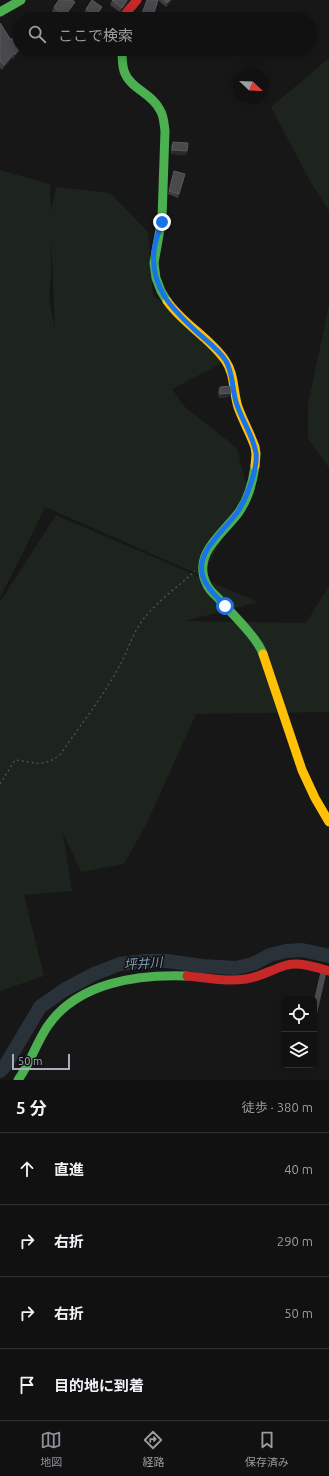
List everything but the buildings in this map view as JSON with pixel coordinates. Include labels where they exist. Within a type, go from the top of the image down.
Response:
[{"type":"street","points":[[0,12],[21,0]]},
{"type":"street","points":[[128,12],[137,0]]},
{"type":"street","points":[[123,56],[124,72],[133,85],[150,97],[160,109],[164,120],[165,144],[162,222],[154,250],[156,279],[166,301],[226,361],[232,377],[236,401],[256,453],[256,465],[248,492],[239,511],[213,541],[205,554],[202,564],[202,576],[207,586],[261,649],[302,770],[314,798],[329,822]]},
{"type":"street","points":[[18,1080],[29,1066],[44,1032],[52,1020],[80,997],[103,985],[125,979],[146,975],[187,976],[231,980],[248,979],[263,975],[281,966],[295,964],[307,965],[326,970],[317,1002]]},
{"type":"path","points":[[0,784],[15,760],[42,764],[51,762],[60,755],[103,693],[122,662],[140,624],[153,608],[202,564]]},
{"type":"shaded area","points":[[329,58],[329,211],[310,181],[271,107]]},
{"type":"shaded area","points":[[0,170],[50,184],[51,212],[56,187],[110,193],[148,232],[153,295],[226,361],[172,389],[185,407],[237,448],[248,492],[202,576],[45,507],[0,597]],"holes":[[[51,235],[55,329],[49,301]]]},
{"type":"shaded area","points":[[329,305],[329,468],[308,438],[308,404]]},
{"type":"shaded area","points":[[56,515],[258,602],[185,621],[306,623],[329,586],[329,712],[196,714],[146,825],[124,864],[81,872],[63,833],[72,891],[24,895],[44,976],[0,991],[0,602]]},
{"type":"waterway","name":"坪井川","points":[[0,1071],[5,1066],[40,1007],[64,990],[94,974],[120,964],[146,961],[167,961],[202,966],[236,968],[253,964],[270,955],[286,951],[302,950],[329,956]]},
{"type":"traffic: fast","points":[[0,12],[21,0]]},
{"type":"traffic: fast","points":[[122,56],[124,71],[127,77],[136,87],[152,99],[161,112],[164,120],[165,131],[162,218],[154,263],[156,278],[167,301]]},
{"type":"traffic: fast","points":[[255,466],[245,501],[239,512],[211,545],[203,564],[203,574],[209,589],[250,633],[263,654]]},
{"type":"traffic: fast","points":[[18,1080],[47,1027],[60,1012],[75,1000],[110,984],[130,979],[187,976]]},
{"type":"traffic: slow","points":[[167,301],[181,317],[219,352],[228,365],[231,371],[236,401],[255,447],[255,466]]},
{"type":"traffic: slow","points":[[263,654],[302,770],[315,798],[329,822]]},
{"type":"traffic: jam","points":[[127,12],[137,0]]},
{"type":"traffic: jam","points":[[187,976],[239,980],[257,977],[292,964],[308,965],[329,971]]},
{"type":"route","points":[[162,222],[154,250],[156,279],[166,301],[226,361],[232,377],[236,401],[256,453],[256,465],[248,492],[239,511],[213,541],[205,554],[202,564],[202,576],[207,586],[225,606]]}]
